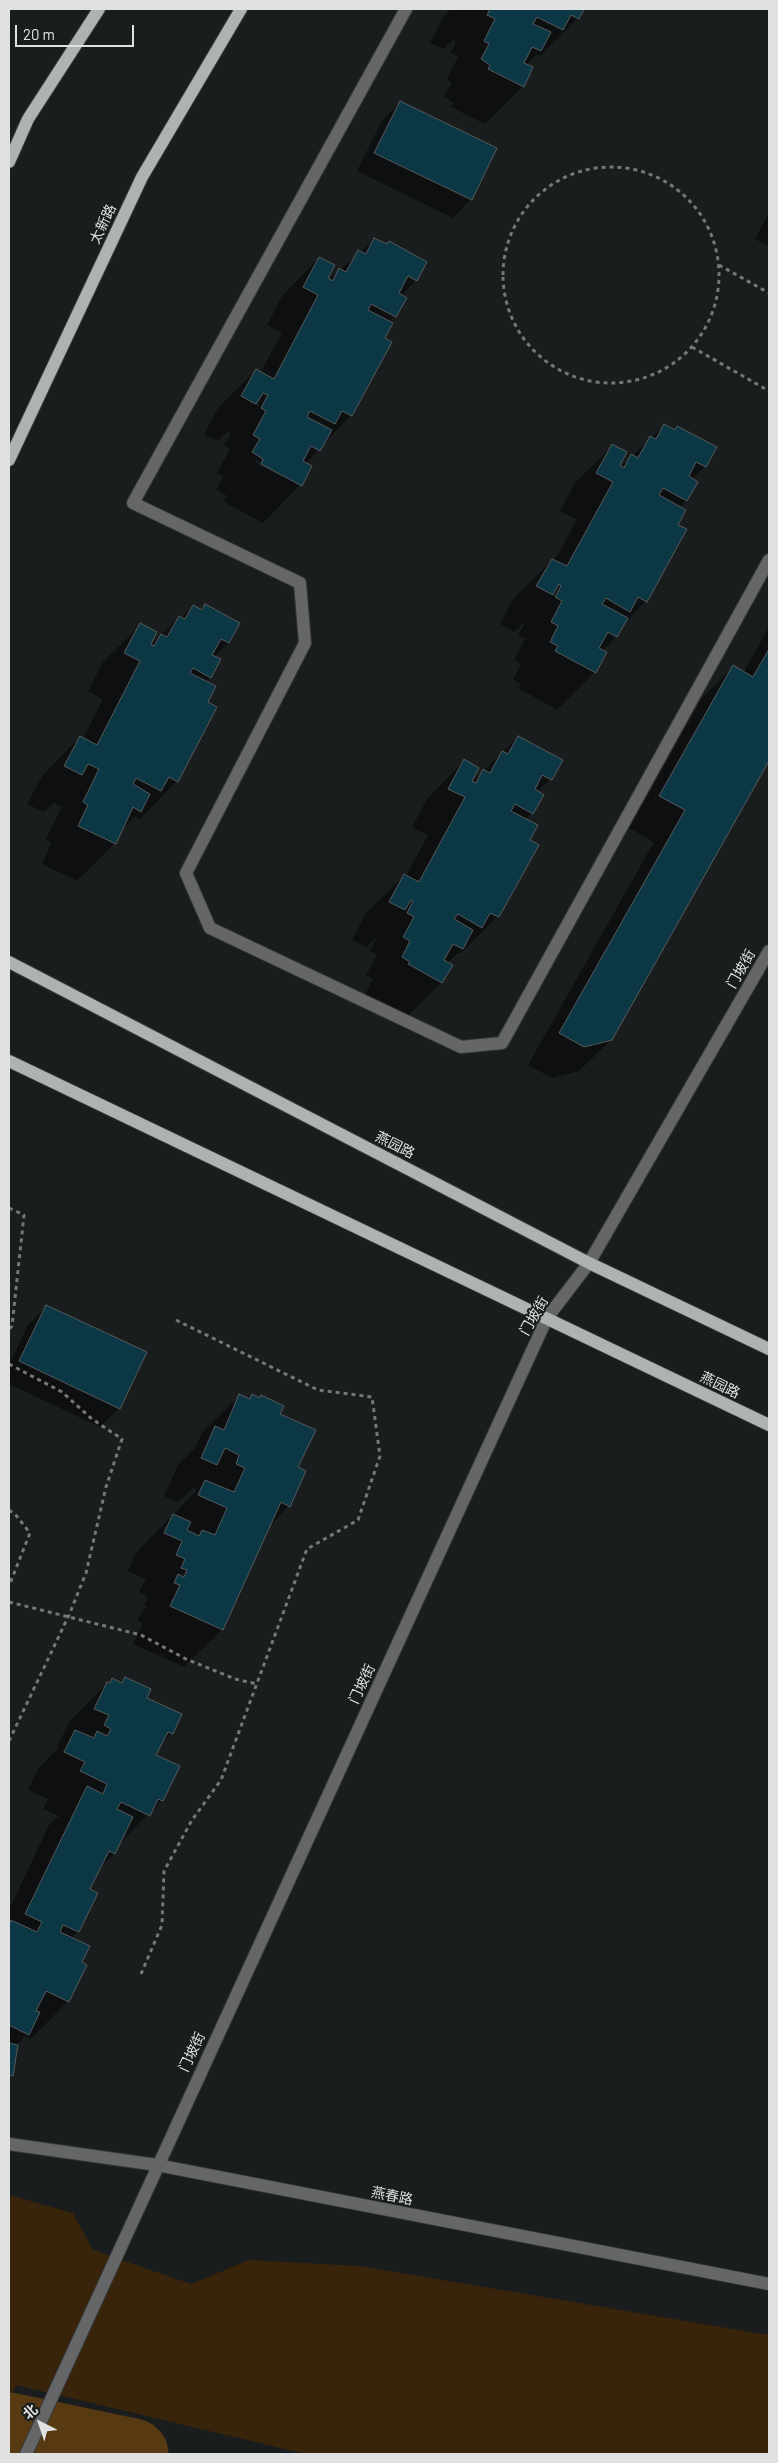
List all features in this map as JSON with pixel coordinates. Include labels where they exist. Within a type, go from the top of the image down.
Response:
[{"type":"main road","points":[[9,162],[28,119],[99,9]]},
{"type":"main road","name":"太新路","points":[[9,460],[142,177],[241,9]]},
{"type":"main road","name":"燕园路","points":[[9,962],[589,1263],[769,1349]]},
{"type":"main road","name":"燕园路","points":[[9,1061],[769,1425]]},
{"type":"street","points":[[406,9],[133,503],[300,583],[305,643],[186,873],[210,928],[461,1047],[502,1043],[769,560]]},
{"type":"street","name":"门坡街","points":[[26,2454],[547,1318],[589,1263],[769,951]]},
{"type":"street","name":"燕春路","points":[[9,2144],[157,2165],[769,2284]]},
{"type":"path","points":[[623,167],[648,173],[670,184],[691,201],[706,222],[716,247],[719,266],[720,274],[716,301],[707,325],[692,347],[672,365],[648,378],[622,384],[596,383],[569,376],[546,363],[527,346],[513,324],[503,291],[502,273],[506,247],[515,223],[530,202],[550,185],[572,174],[589,169],[623,167]]},
{"type":"path","points":[[719,266],[769,293]]},
{"type":"path","points":[[692,347],[769,391]]},
{"type":"path","points":[[9,1208],[24,1215],[12,1326],[9,1329]]},
{"type":"path","points":[[142,1974],[162,1925],[164,1871],[192,1820],[221,1780],[307,1549],[358,1520],[380,1456],[372,1398],[318,1390],[174,1319]]},
{"type":"path","points":[[9,1364],[62,1392],[92,1419],[122,1439],[106,1487],[86,1573],[69,1615],[9,1741]]},
{"type":"path","points":[[9,1510],[15,1514],[30,1534],[9,1586]]},
{"type":"path","points":[[9,1602],[69,1615],[141,1635],[186,1659],[235,1679],[257,1684]]},
{"type":"shaded area","points":[[9,2195],[73,2213],[93,2250],[191,2284],[249,2260],[359,2266],[769,2335],[769,2454],[306,2454],[16,2385],[9,2402]]},
{"type":"shaded area","points":[[9,2431],[124,2454],[9,2454]]},
{"type":"building","points":[[490,9],[584,9],[579,19],[571,15],[563,30],[537,17],[533,24],[551,32],[541,51],[532,47],[524,63],[533,67],[524,87],[488,69],[490,65],[481,59],[489,44],[484,41],[495,19],[487,15]]},
{"type":"building","points":[[400,101],[497,148],[472,200],[374,153]]},
{"type":"building","points":[[374,238],[387,244],[389,241],[427,262],[417,281],[408,276],[399,293],[407,298],[396,317],[371,304],[368,310],[393,323],[385,338],[392,342],[352,416],[342,411],[335,424],[310,411],[307,417],[332,430],[320,451],[311,446],[303,461],[312,466],[302,486],[261,464],[263,459],[252,452],[260,439],[253,435],[266,411],[261,408],[268,395],[263,393],[256,404],[241,396],[256,369],[274,379],[318,295],[303,287],[319,257],[335,265],[328,278],[333,281],[339,268],[346,272],[358,250],[366,254]]},
{"type":"building","points":[[664,424],[675,430],[677,426],[717,447],[706,467],[696,462],[689,476],[698,482],[687,501],[663,488],[659,495],[686,510],[678,525],[687,529],[647,602],[638,597],[630,612],[606,598],[602,604],[628,618],[617,637],[608,632],[599,648],[607,652],[596,673],[555,651],[558,646],[550,642],[558,626],[551,622],[562,601],[555,597],[561,586],[559,584],[553,595],[536,586],[552,559],[567,566],[613,482],[596,473],[612,444],[627,452],[620,465],[624,468],[631,454],[638,458],[650,436],[656,439]]},
{"type":"building","points":[[205,604],[240,623],[229,643],[221,639],[212,655],[221,659],[211,678],[193,668],[190,673],[216,686],[208,702],[217,707],[178,782],[169,777],[161,791],[136,778],[133,784],[150,794],[141,812],[133,807],[116,844],[78,826],[88,805],[83,802],[99,769],[88,764],[82,775],[64,766],[80,736],[97,745],[140,661],[124,653],[140,623],[157,632],[151,644],[154,646],[161,634],[167,637],[179,616],[185,619],[193,605],[202,610]]},
{"type":"building","points":[[769,649],[769,761],[612,1040],[584,1047],[559,1033],[685,810],[659,796],[733,665],[753,677]]},
{"type":"building","points":[[518,736],[563,760],[552,780],[542,775],[535,789],[544,795],[533,814],[515,804],[511,811],[538,825],[530,840],[539,845],[499,917],[490,913],[482,928],[458,914],[454,919],[473,930],[463,949],[453,944],[444,960],[453,965],[442,983],[408,964],[410,962],[402,957],[410,941],[403,937],[414,917],[407,913],[413,901],[411,900],[405,910],[389,902],[404,874],[419,882],[465,797],[448,789],[464,759],[479,768],[472,781],[476,783],[483,769],[490,773],[502,751],[508,754]]},
{"type":"building","points":[[46,1305],[147,1352],[120,1409],[19,1361]]},
{"type":"building","points":[[239,1394],[250,1399],[252,1394],[260,1398],[261,1395],[284,1406],[280,1414],[316,1430],[298,1467],[306,1471],[290,1507],[281,1502],[223,1630],[170,1606],[180,1585],[174,1583],[178,1574],[184,1577],[187,1570],[181,1568],[185,1559],[176,1555],[182,1541],[164,1533],[173,1514],[191,1522],[187,1530],[199,1536],[202,1530],[215,1535],[227,1508],[198,1495],[205,1480],[234,1492],[245,1468],[236,1464],[239,1455],[225,1448],[217,1465],[201,1458],[215,1426],[224,1430]]},
{"type":"building","points":[[125,1677],[151,1689],[147,1698],[182,1714],[173,1734],[168,1732],[156,1755],[180,1766],[163,1801],[158,1799],[150,1816],[121,1802],[117,1809],[133,1817],[115,1854],[109,1851],[90,1889],[98,1893],[79,1932],[63,1925],[60,1932],[90,1946],[82,1962],[87,1965],[69,2002],[46,1991],[36,2011],[40,2012],[29,2035],[9,2025],[9,1926],[11,1920],[37,1932],[42,1922],[25,1914],[87,1786],[103,1794],[107,1784],[80,1771],[85,1762],[64,1752],[75,1730],[94,1738],[97,1731],[107,1736],[111,1729],[104,1725],[109,1715],[94,1709],[107,1682],[110,1683],[112,1678],[122,1683]]},
{"type":"building","points":[[9,2043],[18,2045],[13,2076],[9,2075]]},
{"type":"waterway","points":[[9,2428],[133,2454]]}]
